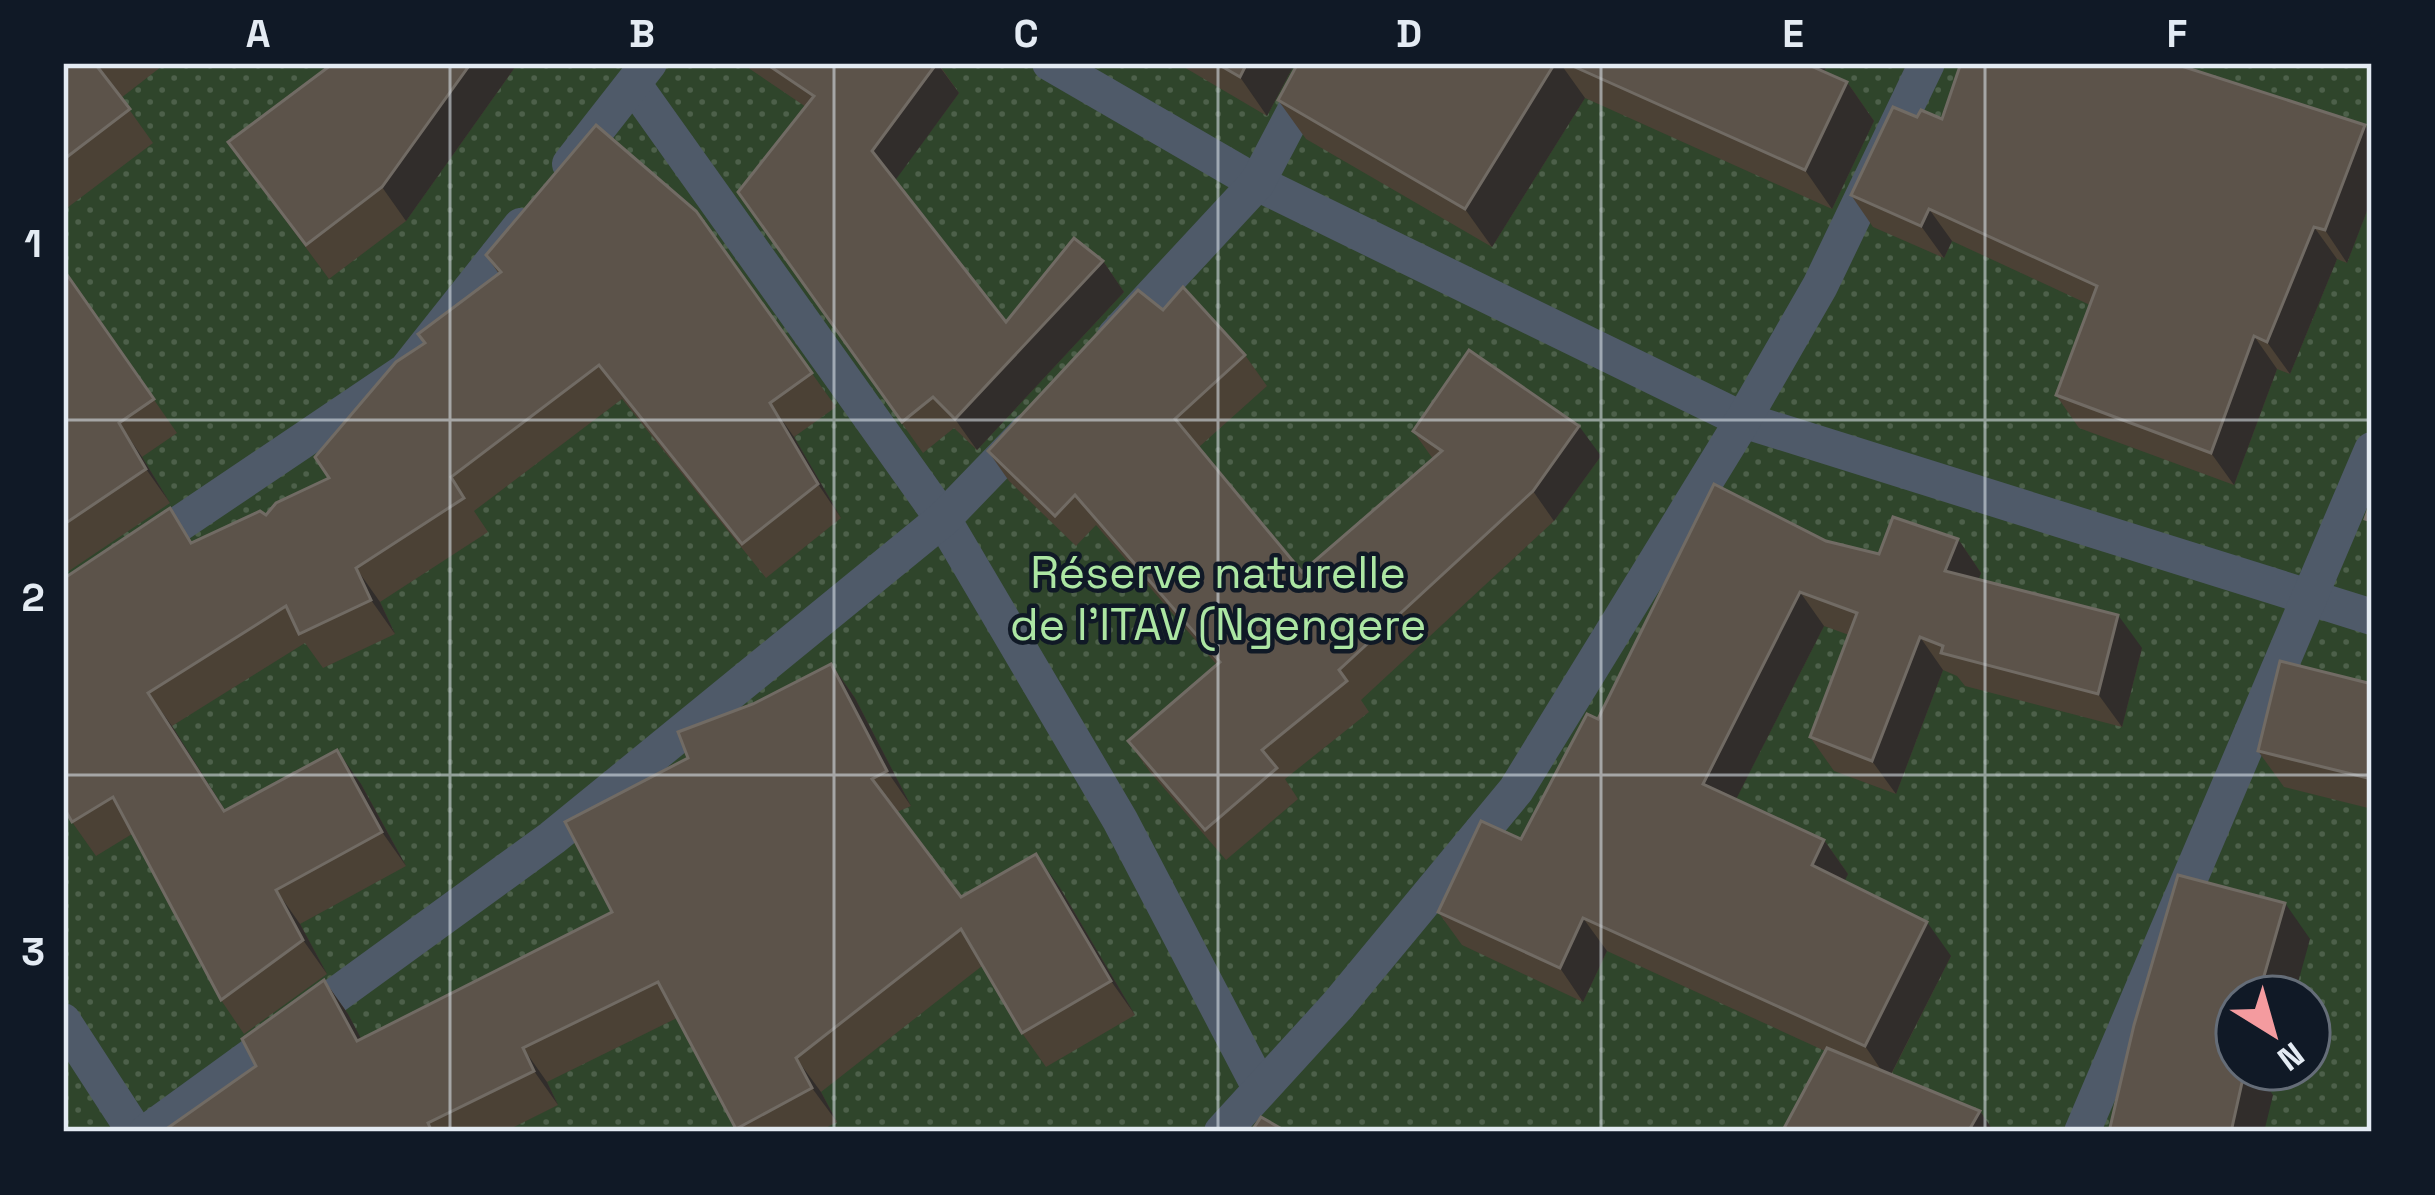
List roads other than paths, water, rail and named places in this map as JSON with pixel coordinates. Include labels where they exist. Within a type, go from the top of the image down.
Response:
[{"type":"street","points":[[1050,63],[1257,183],[1743,420],[2372,617]]},
{"type":"street","points":[[1091,362],[1257,183],[1321,63]]},
{"type":"street","points":[[1222,1132],[1338,1004],[1516,790],[1820,286],[1927,63]]},
{"type":"street","points":[[63,602],[406,371],[641,74],[943,519],[1120,820],[1260,1088]]},
{"type":"street","points":[[147,1132],[552,838],[943,519],[1059,397]]},
{"type":"street","points":[[2082,1132],[2372,450]]},
{"type":"street","points":[[63,1021],[135,1132]]},
{"type":"park label","name":"Réserve naturelle de l'ITAV (Ngengere","points":[[1218,598]]}]
